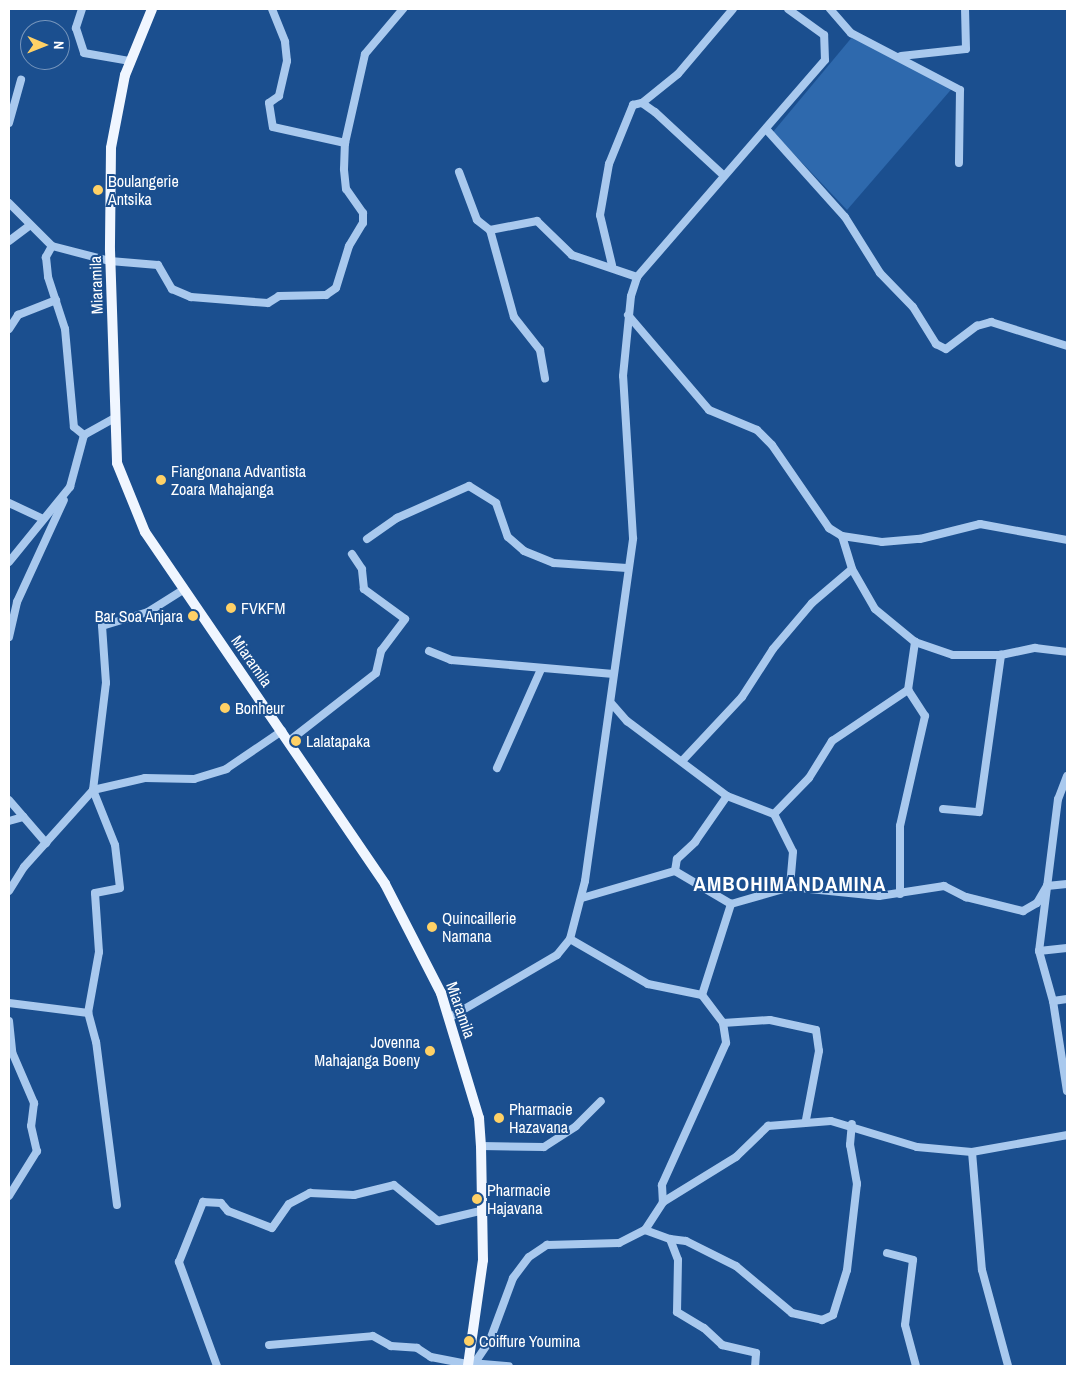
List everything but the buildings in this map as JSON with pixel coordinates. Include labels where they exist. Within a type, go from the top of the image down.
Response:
[{"type":"main road","name":"Miaramila","points":[[152,9],[130,60],[111,148],[110,261],[118,463],[129,498],[145,532],[385,884],[428,963],[449,1018],[479,1118],[484,1210],[482,1278],[470,1364]]},
{"type":"street","points":[[82,9],[76,28],[84,53],[130,60]]},
{"type":"street","points":[[272,9],[285,42],[286,61],[278,96],[269,103],[273,127],[344,142]]},
{"type":"street","points":[[9,202],[29,226],[52,246],[110,261],[158,265],[172,289],[191,298],[268,303],[279,296],[326,295],[336,288],[349,246],[363,223],[363,213],[346,190],[344,142],[365,54],[402,9]]},
{"type":"street","points":[[612,265],[600,216],[605,188],[633,105],[642,103],[678,74],[733,9]]},
{"type":"street","points":[[449,1018],[557,955],[570,939],[582,898],[612,704],[627,568],[633,538],[623,376],[628,315],[637,277],[723,175],[766,129],[828,51],[824,35],[788,9]]},
{"type":"street","points":[[830,9],[851,33],[901,56],[960,90],[959,163]]},
{"type":"street","points":[[901,56],[966,48],[964,9]]},
{"type":"street","points":[[9,123],[21,80]]},
{"type":"street","points":[[642,103],[723,175]]},
{"type":"street","points":[[766,129],[845,217],[875,265],[913,307],[936,344],[946,349],[959,344],[977,326],[991,322],[1067,346]]},
{"type":"street","points":[[459,172],[477,220],[490,230],[514,317],[540,350],[545,379]]},
{"type":"street","points":[[490,230],[537,221],[572,255],[612,265],[637,277]]},
{"type":"street","points":[[9,241],[29,226]]},
{"type":"street","points":[[52,246],[46,257],[64,329],[74,427],[84,435]]},
{"type":"street","points":[[9,329],[18,316],[56,300]]},
{"type":"street","points":[[628,315],[709,410],[757,430],[772,445],[829,528],[842,536],[882,542],[920,539],[980,524],[1067,540]]},
{"type":"street","points":[[9,637],[17,602],[70,487],[84,435],[115,418]]},
{"type":"street","points":[[368,539],[397,518],[469,486],[496,503],[508,537],[524,551],[554,563],[627,568]]},
{"type":"street","points":[[9,562],[70,487]]},
{"type":"street","points":[[9,503],[44,519]]},
{"type":"street","points":[[842,536],[852,569],[875,609],[915,642],[953,654],[1002,655],[1035,648],[1067,652]]},
{"type":"street","points":[[289,741],[376,673],[381,651],[405,619],[364,589],[362,568],[352,554]]},
{"type":"street","points":[[683,760],[742,697],[773,649],[812,604],[852,569]]},
{"type":"street","points":[[117,1205],[96,1042],[88,1012],[99,952],[96,893],[120,888],[114,845],[93,790],[106,683],[102,626],[148,612],[183,590]]},
{"type":"street","points":[[900,894],[900,826],[925,716],[908,690],[915,642]]},
{"type":"street","points":[[428,651],[451,660],[614,674]]},
{"type":"street","points":[[943,809],[979,812],[1002,655]]},
{"type":"street","points":[[497,768],[541,669]]},
{"type":"street","points":[[774,814],[809,778],[832,741],[908,690]]},
{"type":"street","points":[[612,704],[627,721],[683,760],[727,796],[774,814],[793,852],[790,887]]},
{"type":"street","points":[[9,892],[46,843],[93,790],[145,778],[194,780],[226,769],[282,731]]},
{"type":"street","points":[[1067,776],[1058,799],[1039,951],[1053,1001],[1067,1091]]},
{"type":"street","points":[[675,871],[677,860],[695,842],[727,796]]},
{"type":"street","points":[[9,800],[46,843]]},
{"type":"street","points":[[9,821],[23,817]]},
{"type":"street","points":[[582,898],[675,871],[731,904],[790,887],[816,893],[900,894],[944,886],[966,898],[1023,911],[1037,903],[1048,886]]},
{"type":"street","points":[[1048,886],[1067,884]]},
{"type":"street","points":[[702,995],[731,904]]},
{"type":"street","points":[[570,939],[648,984],[702,995],[723,1023],[726,1043],[662,1185],[663,1202]]},
{"type":"street","points":[[1039,951],[1067,948]]},
{"type":"street","points":[[1053,1001],[1067,999]]},
{"type":"street","points":[[9,1003],[88,1012]]},
{"type":"street","points":[[723,1023],[770,1020],[816,1030],[819,1052],[806,1120]]},
{"type":"street","points":[[9,1021],[12,1052],[34,1103],[31,1126],[37,1151],[9,1196]]},
{"type":"street","points":[[481,1146],[544,1147],[576,1126],[601,1100]]},
{"type":"street","points":[[470,1364],[490,1340],[513,1278],[529,1256],[547,1244],[619,1243],[645,1230],[663,1202],[736,1157],[768,1126],[806,1120],[852,1124],[917,1147],[972,1152],[1067,1134]]},
{"type":"street","points":[[645,1230],[670,1239],[686,1241],[736,1266],[792,1313],[822,1320],[833,1315],[847,1270],[857,1184],[850,1145],[852,1124]]},
{"type":"street","points":[[972,1152],[982,1270],[1008,1366]]},
{"type":"street","points":[[217,1366],[179,1262],[203,1202],[221,1203],[228,1211],[272,1228],[288,1204],[310,1193],[354,1195],[394,1185],[438,1221],[484,1210]]},
{"type":"street","points":[[670,1239],[678,1260],[677,1312],[704,1328],[722,1346],[756,1353],[755,1366]]},
{"type":"street","points":[[887,1253],[913,1260],[905,1325],[916,1366]]},
{"type":"street","points":[[268,1345],[373,1336],[391,1346],[417,1348],[446,1363],[509,1366]]},
{"type":"shaded area","points":[[853,36],[955,85],[847,210],[773,132]]},
{"type":"place","name":"Boulangerie Antsika","points":[[98,190]]},
{"type":"place","name":"Fiangonana Advantista Zoara Mahajanga","points":[[161,480]]},
{"type":"place","name":"FVKFM","points":[[231,608]]},
{"type":"place","name":"Bar Soa Anjara","points":[[193,616]]},
{"type":"place","name":"Bonheur","points":[[225,708]]},
{"type":"place","name":"Lalatapaka","points":[[296,741]]},
{"type":"place","name":"Quincaillerie Namana","points":[[432,927]]},
{"type":"place","name":"Jovenna Mahajanga Boeny","points":[[430,1051]]},
{"type":"place","name":"Pharmacie Hazavana","points":[[499,1118]]},
{"type":"place","name":"Pharmacie Hajavana","points":[[477,1199]]},
{"type":"place","name":"Coiffure Youmina","points":[[469,1341]]},
{"type":"district","name":"AMBOHIMANDAMINA","points":[[790,884]]}]
